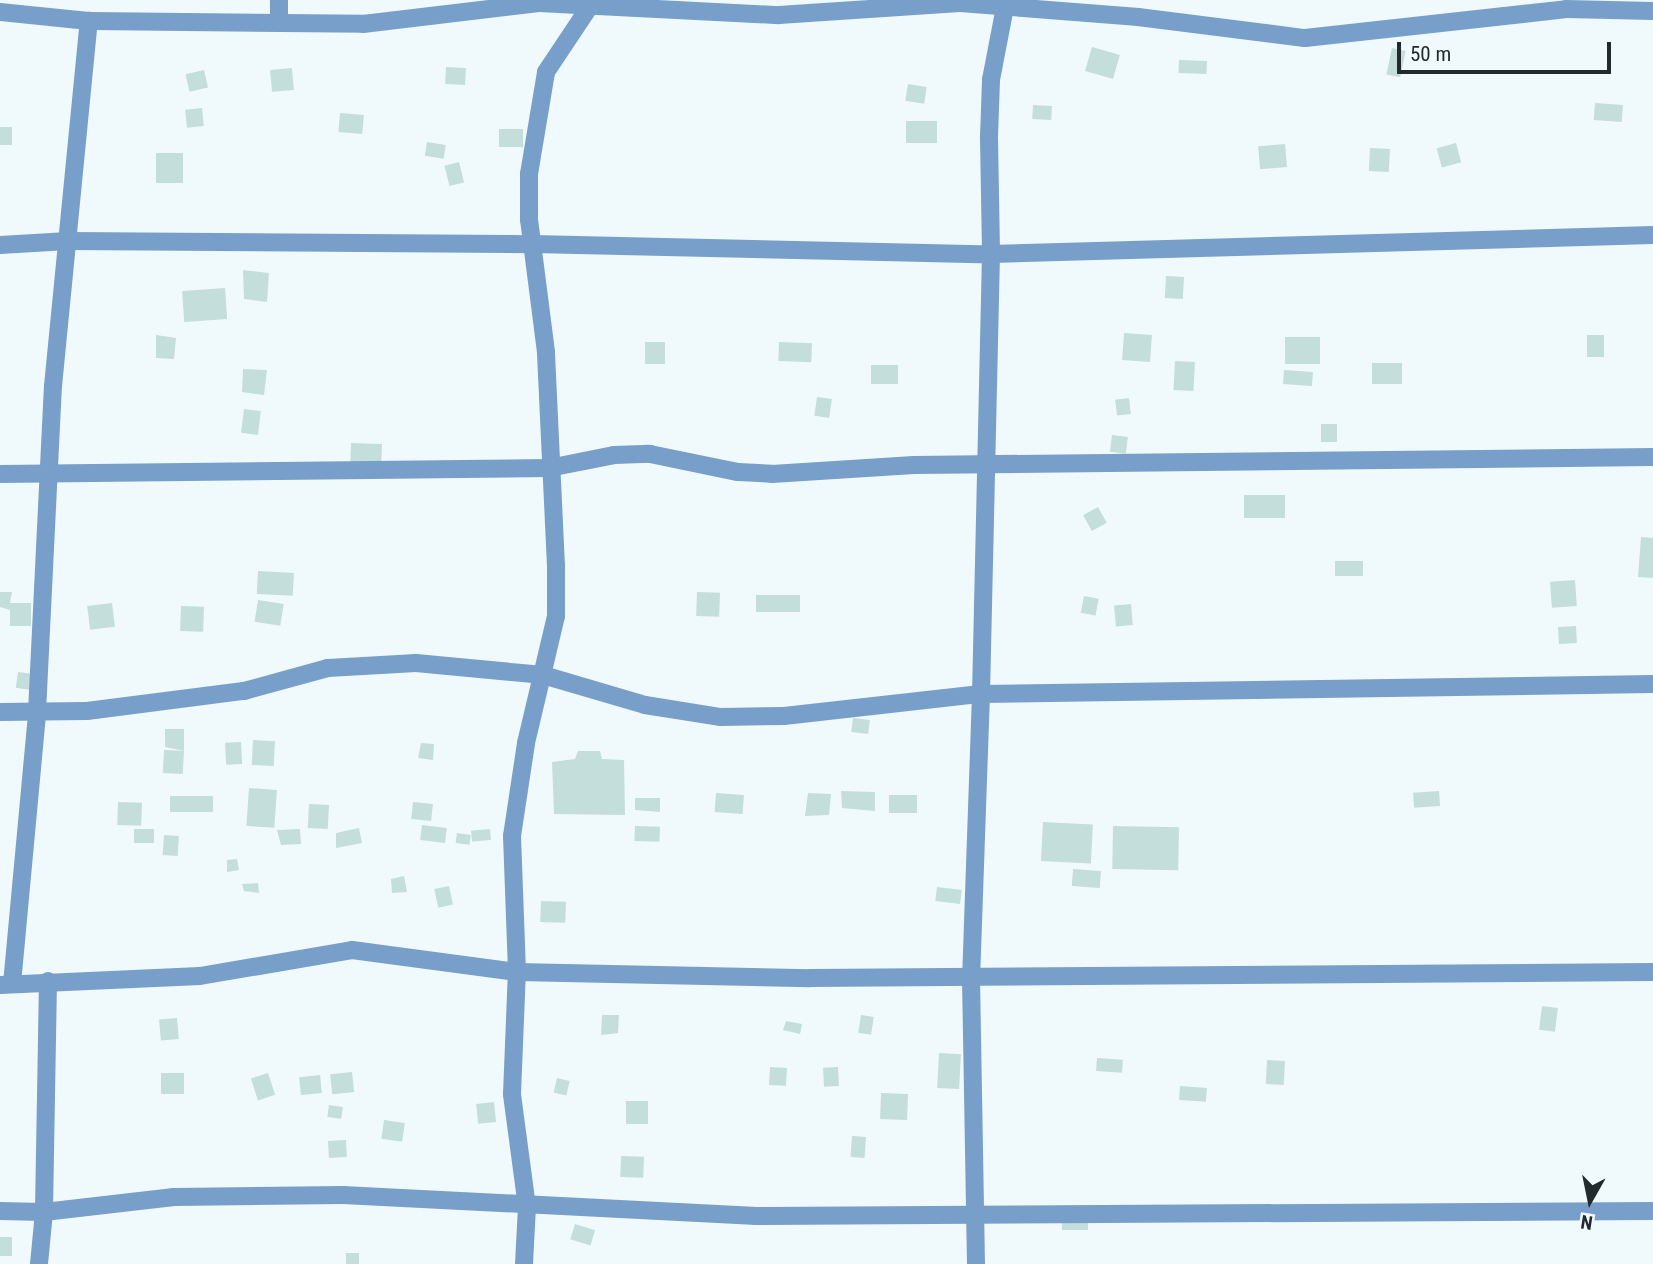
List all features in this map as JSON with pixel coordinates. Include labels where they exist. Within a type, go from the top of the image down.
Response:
[{"type":"street","points":[[279,0],[279,20]]},
{"type":"street","points":[[524,1264],[527,1207],[512,1094],[517,972],[512,836],[516,794],[556,617],[546,352],[533,244],[529,174],[545,72],[592,3]]},
{"type":"street","points":[[0,12],[89,21],[279,20],[363,24],[510,5],[592,3],[779,15],[960,3],[1005,7],[1140,8],[1306,38],[1566,9],[1653,11]]},
{"type":"street","points":[[976,1264],[979,1216],[971,978],[981,694],[991,254],[991,80],[1005,7]]},
{"type":"street","points":[[89,21],[54,386],[52,473],[37,712],[6,984],[200,976],[352,950],[517,972],[971,978],[1653,972]]},
{"type":"street","points":[[0,245],[68,241],[533,244],[991,254],[1653,235]]},
{"type":"street","points":[[0,474],[549,468],[614,455],[650,454],[738,472],[772,474],[986,464],[1653,457]]},
{"type":"street","points":[[0,712],[88,710],[244,691],[328,668],[416,663],[542,675],[645,705],[721,717],[784,716],[981,694],[1653,684]]},
{"type":"street","points":[[39,1264],[44,1212],[48,981]]},
{"type":"street","points":[[0,1211],[44,1212],[187,1197],[343,1195],[527,1207],[756,1216],[1653,1211]]},
{"type":"building","points":[[1092,47],[1120,55],[1113,79],[1085,71]]},
{"type":"building","points":[[1392,48],[1406,51],[1400,77],[1386,74]]},
{"type":"building","points":[[1179,60],[1207,61],[1207,74],[1179,73]]},
{"type":"building","points":[[446,67],[466,68],[465,85],[445,84]]},
{"type":"building","points":[[292,68],[294,90],[272,92],[270,70]]},
{"type":"building","points":[[204,70],[208,88],[190,92],[185,74]]},
{"type":"building","points":[[908,84],[927,87],[924,104],[905,101]]},
{"type":"building","points":[[1595,103],[1623,105],[1622,122],[1594,120]]},
{"type":"building","points":[[1033,105],[1052,106],[1051,120],[1032,119]]},
{"type":"building","points":[[202,108],[204,126],[187,128],[185,110]]},
{"type":"building","points":[[340,113],[364,115],[362,134],[338,132]]},
{"type":"building","points":[[906,121],[937,121],[937,143],[906,143]]},
{"type":"building","points":[[0,127],[12,127],[12,145],[0,145]]},
{"type":"building","points":[[499,129],[523,129],[523,147],[499,147]]},
{"type":"building","points":[[427,142],[446,145],[444,159],[425,156]]},
{"type":"building","points":[[1456,143],[1461,162],[1442,167],[1437,148]]},
{"type":"building","points":[[1285,144],[1287,167],[1260,169],[1258,146]]},
{"type":"building","points":[[1370,148],[1390,149],[1389,172],[1369,171]]},
{"type":"building","points":[[156,153],[183,153],[183,183],[156,183]]},
{"type":"building","points":[[459,162],[464,182],[450,186],[444,166]]},
{"type":"building","points":[[243,270],[269,273],[267,302],[244,299]]},
{"type":"building","points":[[1166,276],[1184,277],[1183,299],[1165,298]]},
{"type":"building","points":[[225,288],[227,319],[184,322],[182,291]]},
{"type":"building","points":[[1124,333],[1152,335],[1150,362],[1122,360]]},
{"type":"building","points":[[156,335],[176,338],[174,359],[156,358]]},
{"type":"building","points":[[1587,335],[1604,335],[1604,357],[1587,357]]},
{"type":"building","points":[[1285,337],[1320,337],[1320,364],[1285,364]]},
{"type":"building","points":[[645,342],[665,342],[665,364],[645,364]]},
{"type":"building","points":[[779,342],[812,343],[811,362],[778,361]]},
{"type":"building","points":[[1175,361],[1195,362],[1193,391],[1173,390]]},
{"type":"building","points":[[1372,363],[1402,363],[1402,384],[1372,384]]},
{"type":"building","points":[[871,365],[898,365],[898,384],[871,384]]},
{"type":"building","points":[[243,369],[267,370],[264,395],[242,392]]},
{"type":"building","points":[[1284,370],[1313,372],[1312,386],[1283,384]]},
{"type":"building","points":[[817,397],[832,399],[829,418],[814,416]]},
{"type":"building","points":[[1129,398],[1131,414],[1117,416],[1115,400]]},
{"type":"building","points":[[244,409],[261,411],[258,435],[241,433]]},
{"type":"building","points":[[1321,424],[1337,424],[1337,442],[1321,442]]},
{"type":"building","points":[[1112,435],[1128,437],[1126,454],[1110,452]]},
{"type":"building","points":[[351,443],[382,444],[381,463],[350,462]]},
{"type":"building","points":[[1244,495],[1285,495],[1285,518],[1244,518]]},
{"type":"building","points":[[1098,507],[1107,523],[1092,531],[1083,515]]},
{"type":"building","points":[[1641,537],[1653,538],[1653,578],[1638,577]]},
{"type":"building","points":[[1335,561],[1363,561],[1363,576],[1335,576]]},
{"type":"building","points":[[258,571],[294,573],[293,596],[257,594]]},
{"type":"building","points":[[1575,580],[1577,606],[1552,608],[1550,582]]},
{"type":"building","points":[[0,592],[12,592],[10,603],[31,603],[31,626],[10,626],[10,610],[0,607]]},
{"type":"building","points":[[697,592],[720,593],[719,617],[696,616]]},
{"type":"building","points":[[756,595],[800,595],[800,612],[756,612]]},
{"type":"building","points":[[1084,596],[1099,599],[1095,616],[1081,613]]},
{"type":"building","points":[[258,600],[284,604],[280,626],[255,622]]},
{"type":"building","points":[[112,603],[115,627],[90,630],[87,606]]},
{"type":"building","points":[[1131,604],[1133,625],[1116,626],[1114,605]]},
{"type":"building","points":[[181,606],[204,607],[203,632],[180,631]]},
{"type":"building","points":[[1576,626],[1577,643],[1559,644],[1558,627]]},
{"type":"building","points":[[18,672],[33,674],[31,690],[16,688]]},
{"type":"building","points":[[853,718],[870,720],[868,734],[851,732]]},
{"type":"building","points":[[165,729],[184,729],[184,751],[165,747]]},
{"type":"building","points":[[253,740],[275,741],[274,766],[252,765]]},
{"type":"building","points":[[241,742],[242,764],[226,765],[225,743]]},
{"type":"building","points":[[421,743],[434,744],[433,760],[418,758]]},
{"type":"building","points":[[164,750],[184,751],[183,774],[163,773]]},
{"type":"building","points":[[578,751],[600,751],[602,759],[624,760],[625,815],[554,814],[552,762],[575,759]]},
{"type":"building","points":[[249,788],[277,790],[274,828],[246,826]]},
{"type":"building","points":[[841,791],[875,792],[875,811],[842,808]]},
{"type":"building","points":[[1439,791],[1440,806],[1414,808],[1413,793]]},
{"type":"building","points":[[716,793],[744,795],[743,814],[715,812]]},
{"type":"building","points":[[808,793],[831,794],[829,815],[805,816]]},
{"type":"building","points":[[889,795],[917,795],[917,813],[889,813]]},
{"type":"building","points":[[170,796],[213,796],[213,812],[170,812]]},
{"type":"building","points":[[635,798],[660,798],[660,812],[635,810]]},
{"type":"building","points":[[118,802],[142,803],[141,826],[117,825]]},
{"type":"building","points":[[413,802],[433,804],[431,821],[411,819]]},
{"type":"building","points":[[309,804],[329,805],[328,829],[308,828]]},
{"type":"building","points":[[1043,822],[1093,825],[1091,864],[1041,861]]},
{"type":"building","points":[[422,825],[447,828],[445,843],[420,840]]},
{"type":"building","points":[[635,826],[660,827],[659,842],[634,841]]},
{"type":"building","points":[[1113,826],[1179,827],[1178,870],[1112,869]]},
{"type":"building","points":[[359,828],[362,843],[336,848],[336,833]]},
{"type":"building","points":[[134,829],[154,829],[154,843],[134,843]]},
{"type":"building","points":[[300,829],[301,844],[281,845],[277,830]]},
{"type":"building","points":[[490,829],[491,840],[472,842],[471,831]]},
{"type":"building","points":[[457,833],[471,835],[469,845],[456,843]]},
{"type":"building","points":[[164,835],[179,836],[178,856],[163,855]]},
{"type":"building","points":[[237,859],[239,870],[227,872],[227,860]]},
{"type":"building","points":[[1073,869],[1101,871],[1100,888],[1072,886]]},
{"type":"building","points":[[404,876],[407,892],[392,893],[391,879]]},
{"type":"building","points":[[258,883],[259,893],[244,891],[242,884]]},
{"type":"building","points":[[449,886],[453,905],[438,908],[434,889]]},
{"type":"building","points":[[937,887],[962,890],[960,904],[935,901]]},
{"type":"building","points":[[541,901],[566,902],[565,923],[540,922]]},
{"type":"building","points":[[1542,1006],[1558,1008],[1555,1032],[1539,1030]]},
{"type":"building","points":[[602,1015],[619,1015],[618,1033],[601,1035]]},
{"type":"building","points":[[861,1015],[874,1017],[871,1035],[858,1033]]},
{"type":"building","points":[[177,1018],[179,1039],[161,1040],[159,1020]]},
{"type":"building","points":[[786,1021],[802,1024],[800,1034],[783,1030]]},
{"type":"building","points":[[939,1053],[961,1054],[959,1089],[937,1088]]},
{"type":"building","points":[[1097,1058],[1123,1060],[1122,1073],[1096,1071]]},
{"type":"building","points":[[1267,1060],[1285,1061],[1284,1085],[1266,1084]]},
{"type":"building","points":[[770,1067],[787,1068],[786,1086],[769,1085]]},
{"type":"building","points":[[838,1067],[839,1086],[824,1087],[823,1068]]},
{"type":"building","points":[[352,1072],[354,1092],[332,1094],[330,1074]]},
{"type":"building","points":[[161,1073],[184,1073],[184,1094],[161,1094]]},
{"type":"building","points":[[268,1073],[275,1095],[258,1100],[251,1079]]},
{"type":"building","points":[[320,1075],[322,1093],[301,1095],[299,1077]]},
{"type":"building","points":[[557,1078],[570,1081],[566,1096],[554,1093]]},
{"type":"building","points":[[1180,1086],[1207,1088],[1206,1102],[1179,1100]]},
{"type":"building","points":[[881,1093],[908,1094],[907,1120],[880,1119]]},
{"type":"building","points":[[626,1101],[648,1101],[648,1124],[626,1124]]},
{"type":"building","points":[[494,1102],[496,1122],[478,1124],[476,1104]]},
{"type":"building","points":[[329,1105],[343,1107],[341,1119],[327,1117]]},
{"type":"building","points":[[384,1120],[405,1123],[402,1142],[381,1139]]},
{"type":"building","points":[[852,1136],[866,1137],[865,1158],[851,1157]]},
{"type":"building","points":[[346,1140],[347,1157],[329,1158],[328,1141]]},
{"type":"building","points":[[621,1156],[644,1157],[643,1178],[620,1177]]},
{"type":"building","points":[[1062,1218],[1088,1218],[1088,1230],[1062,1230]]},
{"type":"building","points":[[575,1224],[595,1230],[590,1245],[570,1239]]},
{"type":"building","points":[[0,1237],[12,1237],[12,1256],[0,1256]]},
{"type":"building","points":[[346,1253],[359,1253],[359,1264],[346,1264]]}]
